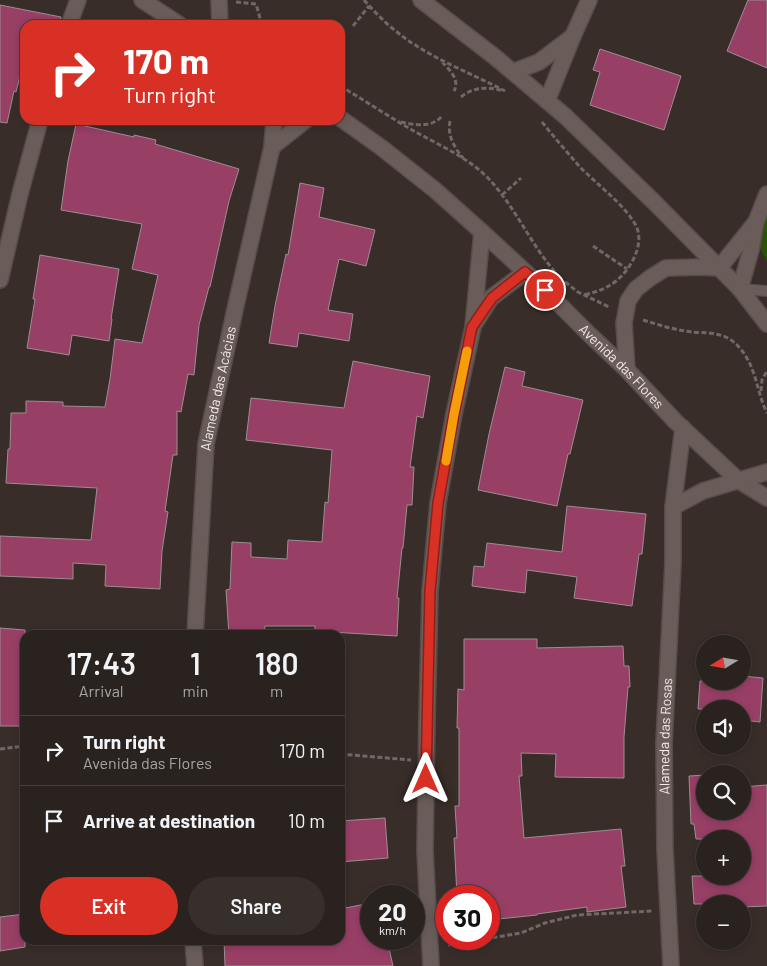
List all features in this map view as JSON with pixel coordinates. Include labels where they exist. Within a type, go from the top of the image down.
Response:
[{"type":"street","points":[[71,20],[78,0]]},
{"type":"street","points":[[142,0],[172,20]]},
{"type":"street","points":[[219,0],[220,20]]},
{"type":"street","points":[[421,0],[547,101],[652,201],[740,289],[767,324]]},
{"type":"street","points":[[547,101],[589,0]]},
{"type":"street","points":[[513,72],[539,62],[573,36]]},
{"type":"street","name":"Avenida das Flores","points":[[345,122],[435,190],[525,272],[738,480],[767,498]]},
{"type":"street","points":[[0,280],[39,125]]},
{"type":"street","name":"Alameda das Acácias","points":[[194,630],[206,444],[272,147],[274,125]]},
{"type":"street","points":[[272,147],[300,125]]},
{"type":"street","points":[[740,289],[751,250],[756,222],[767,194]]},
{"type":"street","points":[[719,268],[756,222]]},
{"type":"street","points":[[432,966],[426,851],[430,591],[438,503],[472,327],[482,232]]},
{"type":"street","points":[[627,370],[624,323],[628,301],[636,289],[666,268],[719,268]]},
{"type":"street","points":[[472,327],[492,298],[525,272]]},
{"type":"street","name":"Alameda das Rosas","points":[[671,966],[664,849],[664,743],[673,563],[673,507],[683,428]]},
{"type":"street","points":[[673,507],[703,491],[767,472]]},
{"type":"street","points":[[193,945],[195,966]]},
{"type":"lane","points":[[740,289],[767,292]]},
{"type":"path","points":[[219,0],[256,4],[261,20]]},
{"type":"path","points":[[364,0],[397,33],[418,47],[508,93],[480,88],[466,92],[461,97]]},
{"type":"path","points":[[354,26],[370,6]]},
{"type":"path","points":[[440,59],[456,80],[454,91]]},
{"type":"path","points":[[345,89],[465,160],[485,176],[502,195],[535,246],[557,275]]},
{"type":"path","points":[[398,121],[424,125],[436,122],[442,116]]},
{"type":"path","points":[[450,121],[451,138],[465,160]]},
{"type":"path","points":[[541,121],[579,166],[623,207],[637,228],[638,248],[627,269],[616,281],[606,288],[584,295]]},
{"type":"path","points":[[502,195],[521,178]]},
{"type":"path","points":[[593,246],[627,269]]},
{"type":"path","points":[[562,280],[584,295],[661,326],[716,334],[731,340],[738,345],[748,360],[767,413]]},
{"type":"path","points":[[761,394],[762,380],[767,371]]},
{"type":"path","points":[[0,749],[20,747]]},
{"type":"path","points":[[345,754],[426,760]]},
{"type":"path","points":[[430,947],[521,933],[545,923],[577,915],[668,910]]},
{"type":"green space","points":[[767,207],[767,261],[762,253],[758,234]]},
{"type":"building","points":[[748,0],[767,0],[767,68],[727,51]]},
{"type":"building","points":[[0,5],[61,17],[61,20],[20,20],[20,76],[16,92],[14,91],[7,123],[0,122]]},
{"type":"building","points":[[600,49],[681,76],[664,130],[590,105],[600,72],[593,70]]},
{"type":"building","points":[[76,125],[80,125],[156,140],[155,144],[239,169],[229,201],[210,287],[199,325],[194,375],[188,374],[181,412],[177,411],[177,455],[173,455],[165,511],[168,512],[162,551],[160,589],[105,586],[106,565],[73,563],[73,579],[0,576],[0,536],[91,540],[97,488],[6,483],[8,449],[10,449],[11,413],[26,413],[26,401],[63,402],[63,406],[105,407],[115,339],[142,343],[158,275],[132,269],[142,224],[61,210]]},
{"type":"building","points":[[300,183],[324,188],[319,217],[375,230],[366,266],[339,259],[328,310],[353,314],[349,341],[299,333],[297,347],[269,343],[286,254],[288,255]]},
{"type":"building","points":[[40,255],[119,269],[109,341],[72,335],[69,355],[27,348]]},
{"type":"building","points":[[353,361],[430,376],[423,418],[417,416],[410,467],[414,467],[412,505],[407,505],[402,548],[397,598],[399,598],[397,636],[345,633],[345,630],[315,630],[315,626],[265,626],[265,630],[229,630],[226,590],[230,589],[232,542],[251,543],[251,557],[287,559],[288,540],[322,542],[325,502],[328,503],[332,450],[246,440],[251,398],[344,408]]},
{"type":"building","points":[[505,367],[525,372],[522,386],[583,400],[570,454],[568,454],[557,506],[478,490]]},
{"type":"building","points":[[567,506],[646,514],[642,554],[639,554],[632,606],[574,598],[577,577],[527,570],[525,593],[472,586],[474,566],[484,567],[487,543],[562,552]]},
{"type":"building","points":[[0,628],[25,630],[20,630],[20,726],[0,726]]},
{"type":"building","points":[[464,639],[537,639],[537,648],[623,646],[624,666],[629,666],[630,687],[628,687],[624,737],[624,778],[555,777],[556,754],[521,753],[522,776],[519,776],[524,838],[621,829],[625,866],[621,866],[626,907],[587,912],[587,907],[500,919],[500,885],[456,885],[454,838],[457,838],[455,806],[459,806],[458,689],[464,690]]},
{"type":"building","points":[[751,677],[763,678],[760,722],[751,721],[751,700],[699,700],[699,690],[751,690]]},
{"type":"building","points":[[689,776],[696,776],[696,820],[751,820],[751,786],[767,785],[767,906],[751,907],[751,895],[696,895],[696,904],[694,904],[692,876],[696,876],[696,885],[751,885],[751,830],[696,830],[696,839],[694,824],[691,824]]},
{"type":"building","points":[[385,818],[388,858],[345,862],[345,821]]},
{"type":"building","points":[[360,905],[360,950],[389,950],[393,966],[225,966],[224,945],[345,945],[345,908]]},
{"type":"building","points":[[20,915],[20,945],[25,945],[25,947],[0,951],[0,917]]},
{"type":"slow traffic","points":[[446,461],[467,351]]},
{"type":"route","points":[[426,779],[430,591],[438,503],[472,327],[492,298],[525,272],[545,290]]}]
